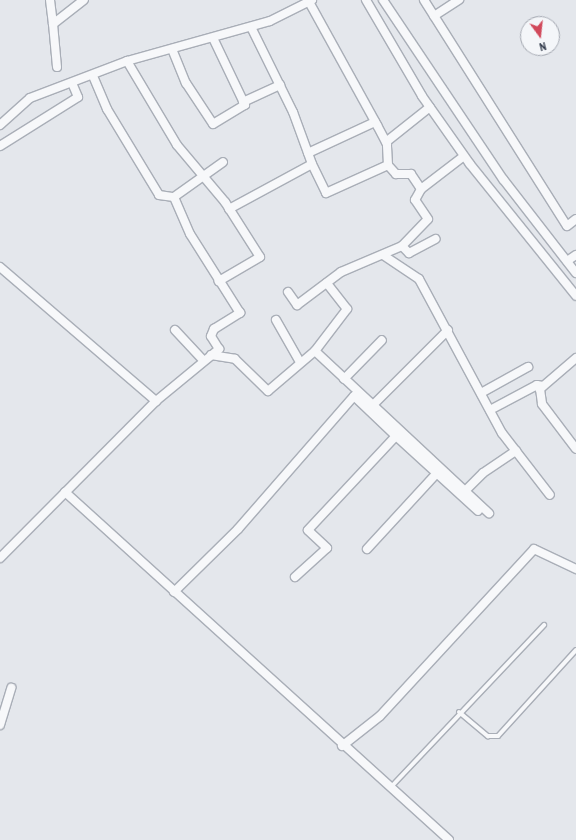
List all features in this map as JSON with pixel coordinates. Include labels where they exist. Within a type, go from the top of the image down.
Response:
[{"type":"street","points":[[50,0],[57,66]]},
{"type":"street","points":[[53,24],[84,0]]},
{"type":"street","points":[[366,0],[430,107],[464,156],[576,296]]},
{"type":"street","points":[[383,0],[503,179],[576,273]]},
{"type":"street","points":[[424,0],[567,226],[576,220]]},
{"type":"street","points":[[434,16],[459,0]]},
{"type":"street","points":[[0,125],[30,98],[72,84],[127,61],[251,27],[311,1],[386,142],[388,165],[396,174],[411,174],[421,189]]},
{"type":"street","points":[[251,27],[280,85],[312,164],[326,193],[388,165]]},
{"type":"street","points":[[172,49],[186,83],[214,124],[245,105],[213,38]]},
{"type":"street","points":[[127,61],[177,145],[201,178],[215,189],[260,257],[219,280]]},
{"type":"street","points":[[92,76],[107,109],[159,195],[174,196],[223,162]]},
{"type":"street","points":[[0,146],[78,97],[72,84]]},
{"type":"street","points":[[243,102],[280,85]]},
{"type":"street","points":[[386,142],[430,107]]},
{"type":"street","points":[[308,153],[375,122]]},
{"type":"street","points":[[288,292],[297,305],[356,263],[383,255],[402,246],[428,222],[415,200],[421,189],[464,156]]},
{"type":"street","points":[[229,209],[312,164]]},
{"type":"street","points":[[0,558],[156,401],[218,349],[211,336],[214,329],[240,313],[190,234],[174,196]]},
{"type":"street","points":[[402,246],[409,253],[435,239]]},
{"type":"street","points":[[383,255],[420,279],[490,410],[516,451],[550,495]]},
{"type":"street","points":[[567,261],[576,255]]},
{"type":"street","points":[[0,267],[156,401]]},
{"type":"street","points":[[175,330],[208,358],[235,359],[268,391],[300,362],[315,351],[347,309],[327,283]]},
{"type":"street","points":[[276,320],[300,362]]},
{"type":"street","points":[[373,405],[448,330]]},
{"type":"street","points":[[344,379],[382,340]]},
{"type":"street","points":[[315,351],[489,513]]},
{"type":"street","points":[[576,358],[540,389],[542,404],[576,449]]},
{"type":"street","points":[[481,393],[528,367]]},
{"type":"street","points":[[490,410],[537,385],[543,386]]},
{"type":"street","points":[[174,592],[238,529],[354,396],[478,511]]},
{"type":"street","points":[[295,576],[327,548],[308,530],[396,436]]},
{"type":"street","points":[[465,491],[483,473],[516,451]]},
{"type":"street","points":[[367,549],[437,473]]},
{"type":"street","points":[[65,492],[342,746],[391,787],[449,840]]},
{"type":"street","points":[[342,746],[380,716],[534,549],[576,569]]},
{"type":"street","points":[[0,719],[11,688]]},
{"type":"lane","points":[[391,787],[459,712],[544,625]]},
{"type":"lane","points":[[459,712],[488,736],[498,736],[576,650]]}]
